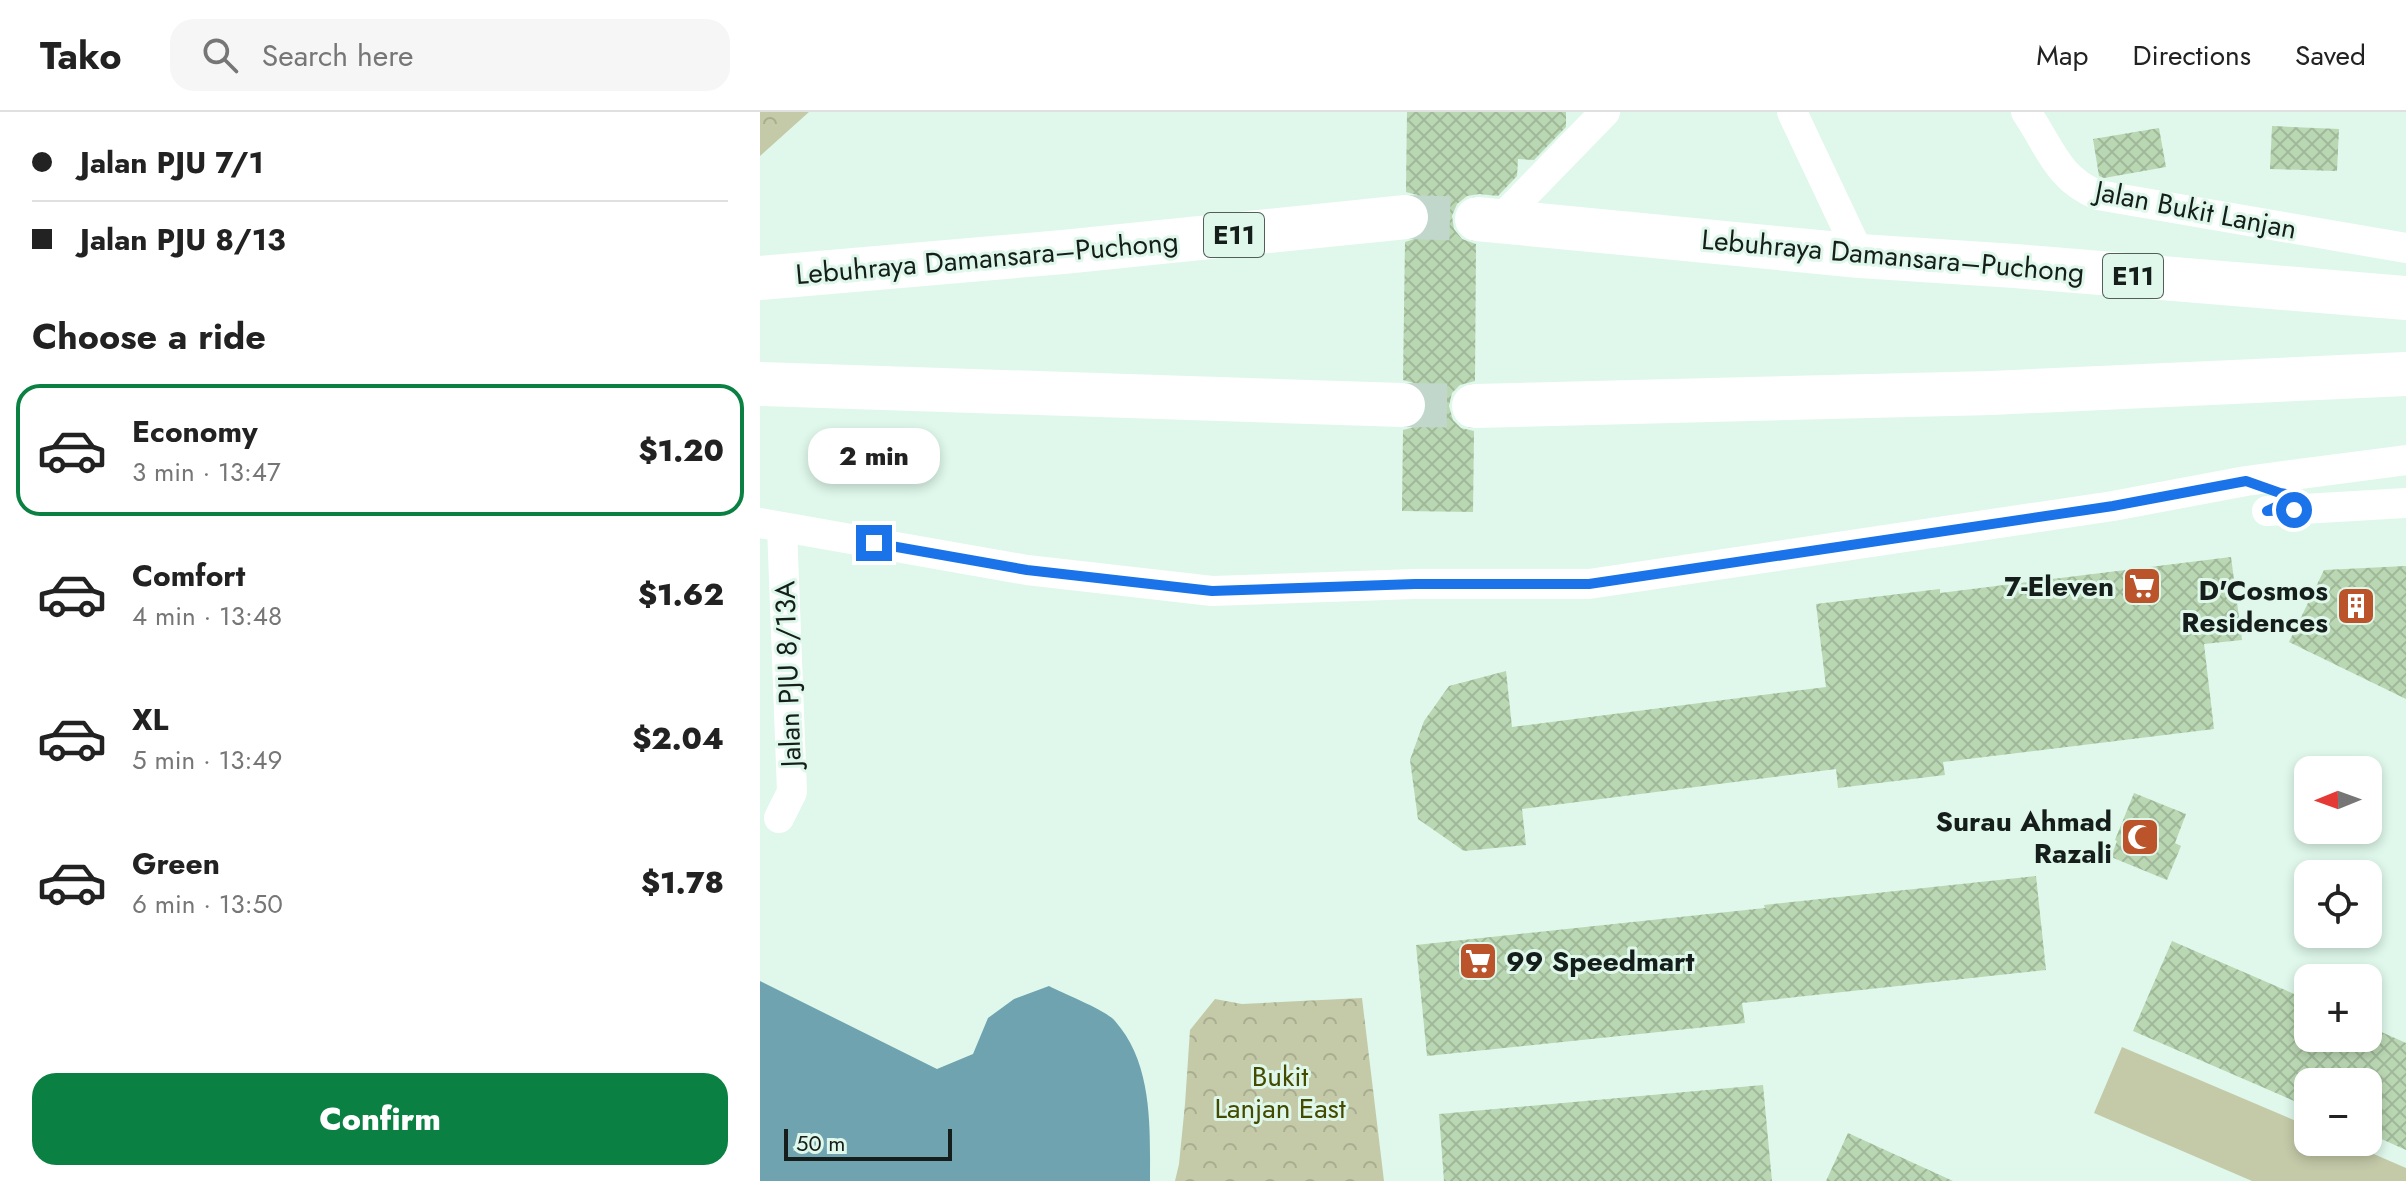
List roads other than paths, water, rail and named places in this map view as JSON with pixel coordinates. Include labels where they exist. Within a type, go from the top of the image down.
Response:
[{"type":"highway","name":"Lebuhraya Damansara–Puchong","points":[[760,278],[1063,252],[1406,217]]},
{"type":"highway","name":"Lebuhraya Damansara–Puchong","points":[[1488,220],[1860,256],[2406,298]]},
{"type":"highway","points":[[1474,406],[1991,393],[2406,374]]},
{"type":"highway","points":[[760,384],[1403,405]]},
{"type":"street","points":[[1488,220],[1605,112]]},
{"type":"street","points":[[1792,112],[1860,256]]},
{"type":"street","name":"Jalan Bukit Lanjan","points":[[2026,112],[2050,155],[2067,176],[2081,188],[2098,195],[2406,248]]},
{"type":"street","points":[[771,525],[1027,570],[1212,591],[1415,584],[1589,584],[2113,506],[2246,481],[2396,462]]},
{"type":"street","points":[[2396,462],[2324,480],[2267,511],[2406,503]]},
{"type":"street","points":[[2246,481],[2280,493],[2347,507]]},
{"type":"street","name":"Jalan PJU 8/13A","points":[[771,525],[792,792],[779,818]]},
{"type":"water","points":[[760,981],[937,1069],[973,1054],[988,1018],[1014,999],[1049,986],[1094,1007],[1115,1021],[1127,1038],[1143,1076],[1149,1118],[1150,1181],[760,1181]]},
{"type":"tunnel","points":[[1406,217],[1477,219]]},
{"type":"tunnel","points":[[1403,405],[1474,406]]},
{"type":"place","name":"7-Eleven","points":[[2142,586]]},
{"type":"place","name":"D'Cosmos Residences","points":[[2356,606]]},
{"type":"place","name":"Surau Ahmad Razali","points":[[2140,837]]},
{"type":"place","name":"99 Speedmart","points":[[1478,961]]},
{"type":"park label","name":"Bukit Lanjan East","points":[[1280,1092]]}]
